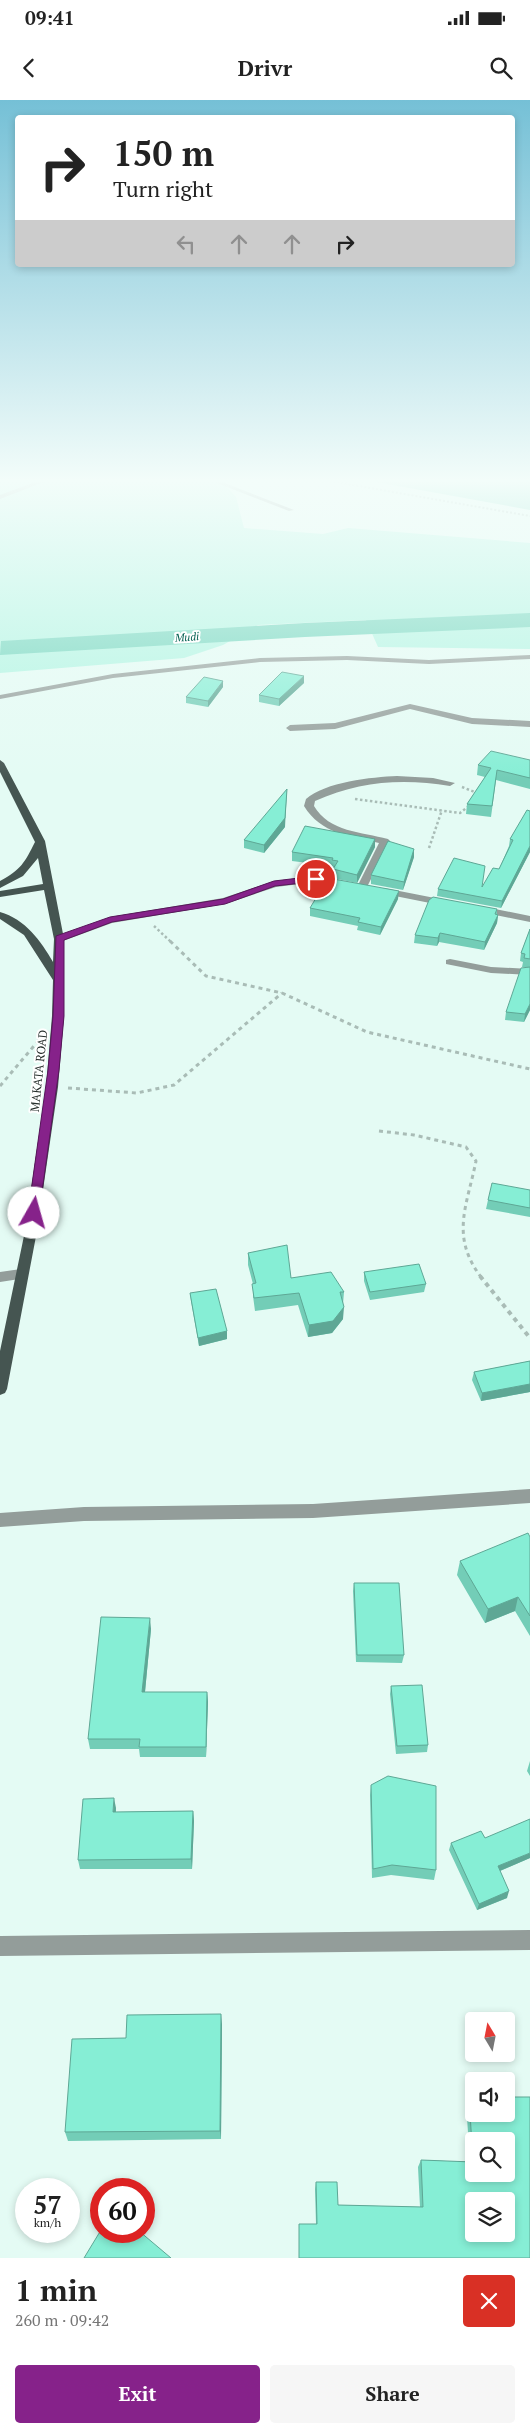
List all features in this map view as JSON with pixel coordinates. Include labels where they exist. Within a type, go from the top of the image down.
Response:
[{"type":"main road","name":"MAKATA ROAD","points":[[0,763],[40,841],[50,886],[56,935],[59,938],[58,1016],[52,1087],[32,1230],[21,1274],[0,1389]]},
{"type":"main road","points":[[0,885],[29,867],[35,858],[40,841]]},
{"type":"main road","points":[[0,894],[50,886]]},
{"type":"main road","points":[[0,915],[11,919],[28,932],[58,979]]},
{"type":"street","points":[[0,697],[113,676],[260,660],[347,658],[429,662],[530,657]]},
{"type":"street","points":[[290,728],[335,726],[410,706],[472,721],[530,724]]},
{"type":"street","points":[[362,887],[375,858],[386,842],[344,832],[318,821],[309,806],[311,799],[332,791],[388,778],[424,778],[450,782]]},
{"type":"street","points":[[59,938],[110,920],[141,913],[225,901],[274,884],[316,879],[530,919]]},
{"type":"street","points":[[450,962],[491,970],[530,972]]},
{"type":"street","points":[[0,1276],[21,1274]]},
{"type":"street","points":[[0,1520],[84,1514],[313,1511],[530,1496]]},
{"type":"street","points":[[0,1946],[530,1940]]},
{"type":"path","points":[[450,782],[482,795]]},
{"type":"path","points":[[349,799],[460,813],[476,800]]},
{"type":"path","points":[[429,848],[442,810]]},
{"type":"path","points":[[141,913],[206,976],[282,993],[367,1032],[530,1068]]},
{"type":"path","points":[[52,1087],[137,1093],[174,1084],[282,993]]},
{"type":"path","points":[[0,1086],[58,1016]]},
{"type":"path","points":[[379,1131],[414,1135],[466,1147],[476,1161],[472,1182],[468,1191],[462,1235],[474,1268],[530,1338]]},
{"type":"shaded area","points":[[0,579],[530,579],[530,649],[378,647],[366,620],[258,625],[223,645],[184,658],[0,673]]},
{"type":"building","points":[[282,672],[304,676],[279,699],[259,695]]},
{"type":"building","points":[[204,677],[223,681],[208,701],[186,697]]},
{"type":"building","points":[[491,751],[530,760],[530,778],[497,770],[492,806],[467,804],[491,768],[478,765]]},
{"type":"building","points":[[287,789],[285,818],[264,845],[244,840]]},
{"type":"building","points":[[527,810],[530,811],[530,846],[502,901],[438,889],[454,858],[485,866],[482,887],[493,868],[499,869],[513,840],[510,839]]},
{"type":"building","points":[[305,826],[375,839],[357,875],[333,869],[338,861],[332,860],[333,858],[292,852]]},
{"type":"building","points":[[388,841],[414,849],[404,882],[371,875]]},
{"type":"building","points":[[328,878],[399,891],[381,927],[358,922],[360,918],[310,908]]},
{"type":"building","points":[[433,897],[497,909],[495,914],[498,915],[485,942],[440,933],[438,938],[415,935],[429,900]]},
{"type":"building","points":[[530,929],[530,959],[524,958],[525,954],[521,953]]},
{"type":"building","points":[[530,967],[530,1004],[525,1014],[506,1012],[521,968]]},
{"type":"building","points":[[492,1183],[530,1190],[530,1208],[488,1200]]},
{"type":"building","points":[[287,1245],[291,1278],[331,1272],[344,1292],[340,1292],[344,1307],[333,1321],[309,1325],[299,1293],[254,1298],[252,1284],[256,1283],[248,1253]]},
{"type":"building","points":[[419,1264],[426,1284],[370,1292],[364,1272]]},
{"type":"building","points":[[216,1289],[227,1331],[198,1338],[190,1293]]},
{"type":"building","points":[[530,1361],[530,1384],[482,1393],[474,1372]]},
{"type":"building","points":[[528,1533],[530,1537],[530,1616],[518,1597],[488,1609],[460,1561]]},
{"type":"building","points":[[354,1583],[399,1583],[404,1655],[357,1655]]},
{"type":"building","points":[[101,1617],[150,1618],[142,1692],[207,1692],[206,1747],[139,1747],[140,1739],[88,1739]]},
{"type":"building","points":[[422,1685],[428,1745],[397,1746],[391,1686]]},
{"type":"building","points":[[388,1776],[436,1786],[436,1870],[392,1865],[373,1869],[371,1785]]},
{"type":"building","points":[[114,1798],[113,1812],[193,1811],[191,1859],[78,1860],[83,1799]]},
{"type":"building","points":[[530,1819],[530,1853],[498,1866],[509,1891],[479,1904],[451,1843],[481,1831],[485,1838]]},
{"type":"building","points":[[221,2014],[220,2131],[65,2132],[72,2039],[126,2038],[127,2015]]},
{"type":"building","points":[[515,2097],[530,2097],[530,2258],[299,2258],[299,2224],[317,2224],[316,2182],[337,2182],[338,2205],[423,2207],[421,2160],[465,2162],[465,2182],[515,2182],[515,2132],[471,2132],[471,2122],[515,2122]]},
{"type":"building","points":[[93,2243],[153,2243],[171,2258],[84,2258]]},
{"type":"waterway","name":"Mudi","points":[[1,648],[305,630],[530,620]]},
{"type":"route","points":[[34,1213],[54,1070],[58,1016],[59,938],[110,920],[141,913],[225,901],[274,884],[316,879]]}]
